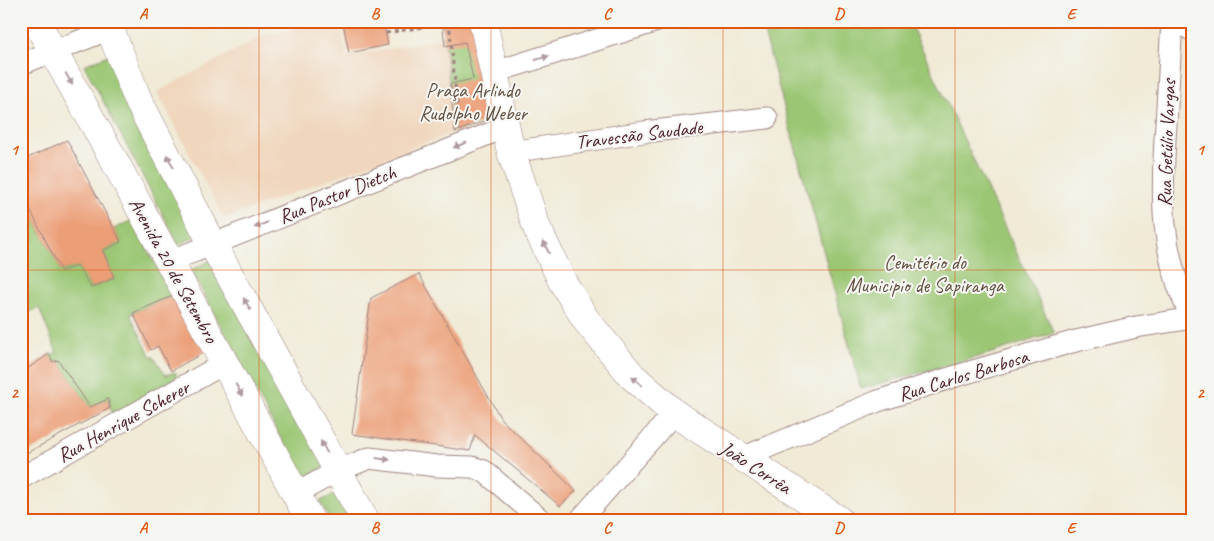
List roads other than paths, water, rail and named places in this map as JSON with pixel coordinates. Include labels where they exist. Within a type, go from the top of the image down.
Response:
[{"type":"main road","name":"Avenida 20 de Setembro","points":[[36,21],[310,520]]},
{"type":"main road","name":"João Corrêa","points":[[483,21],[508,140],[537,228],[562,281],[586,320],[632,376],[674,413],[839,520]]},
{"type":"main road","points":[[111,25],[138,100],[213,245],[365,520]]},
{"type":"street","points":[[495,72],[657,21]]},
{"type":"street","name":"Rua Getúlio Vargas","points":[[1172,21],[1162,183],[1163,216],[1169,256],[1179,288],[1192,318]]},
{"type":"street","points":[[1176,21],[1193,31]]},
{"type":"street","points":[[21,64],[54,52],[111,25]]},
{"type":"street","name":"Travessão Saudade","points":[[508,140],[644,132],[767,118]]},
{"type":"street","name":"Rua Pastor Dietch","points":[[168,261],[213,245],[462,145],[508,140]]},
{"type":"street","name":"Rua Carlos Barbosa","points":[[742,458],[878,401],[956,376],[1072,342],[1136,327],[1192,318]]},
{"type":"street","name":"Rua Henrique Scherer","points":[[21,478],[225,364]]},
{"type":"street","points":[[580,520],[674,413]]},
{"type":"street","points":[[296,494],[337,471],[369,458],[437,466],[472,467],[484,471],[540,520]]},
{"type":"park label","name":"Praça Arlindo Rudolpho Weber","points":[[473,102]]},
{"type":"park label","name":"Cemitério do Municipio de Sapiranga","points":[[925,274]]}]
